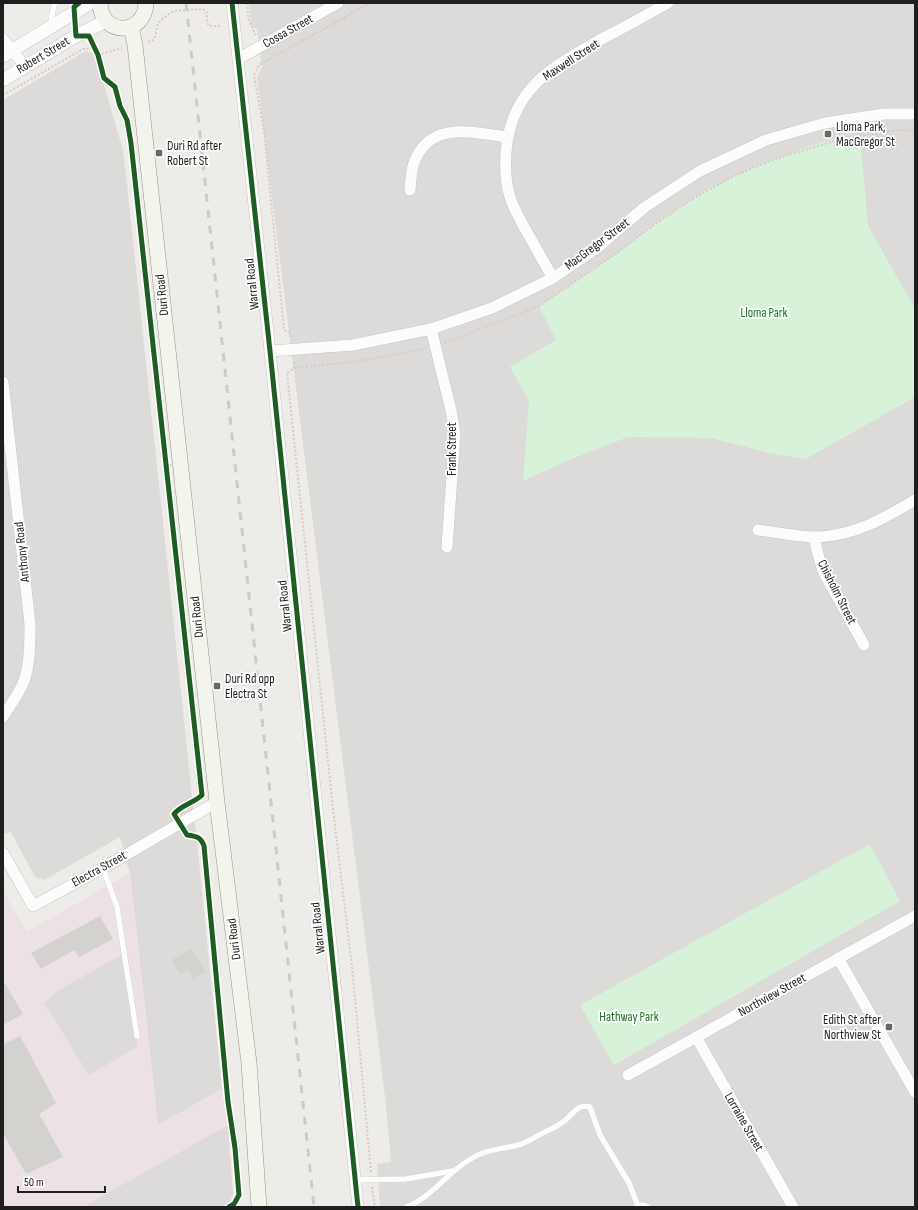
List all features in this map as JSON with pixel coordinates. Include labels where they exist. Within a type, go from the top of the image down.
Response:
[{"type":"main road","points":[[100,3],[102,16],[106,21],[118,28],[131,27],[138,23],[145,11],[146,3]]},
{"type":"main road","name":"Duri Road","points":[[131,27],[217,802],[249,1064],[260,1207]]},
{"type":"street","name":"Robert Street","points":[[8,54],[90,3]]},
{"type":"street","name":"Warral Road","points":[[232,3],[270,352],[358,1207]]},
{"type":"street","name":"Cossa Street","points":[[238,58],[338,3]]},
{"type":"street","name":"Maxwell Street","points":[[553,278],[510,198],[505,172],[507,137],[516,111],[523,98],[547,72],[668,3]]},
{"type":"street","name":"Robert Street","points":[[3,80],[76,36],[106,21]]},
{"type":"street","points":[[3,39],[8,54],[25,66]]},
{"type":"street","name":"MacGregor Street","points":[[270,352],[353,345],[430,329],[492,308],[553,278],[598,247],[645,207],[700,171],[766,140],[825,123],[884,114],[915,114]]},
{"type":"street","points":[[410,190],[413,166],[424,146],[432,138],[442,134],[465,131],[507,137]]},
{"type":"street","name":"Frank Street","points":[[430,329],[451,410],[455,433],[448,548]]},
{"type":"street","name":"Anthony Road","points":[[3,382],[29,617],[30,640],[24,681],[3,717]]},
{"type":"street","points":[[758,530],[814,537],[842,534],[864,527],[915,500]]},
{"type":"street","name":"Chisholm Street","points":[[814,537],[823,571],[864,645]]},
{"type":"street","name":"Electra Street","points":[[3,853],[34,906],[217,802]]},
{"type":"street","name":"Northview Street","points":[[628,1075],[915,916]]},
{"type":"street","points":[[838,958],[915,1092]]},
{"type":"street","name":"Lorraine Street","points":[[696,1038],[793,1207]]},
{"type":"lane","points":[[50,28],[54,4],[56,3]]},
{"type":"lane","points":[[102,868],[117,908],[138,1036]]},
{"type":"lane","points":[[406,1207],[435,1188],[452,1171],[469,1159],[481,1153],[519,1145],[560,1124],[578,1107],[585,1105],[590,1106],[600,1134],[629,1183],[637,1206],[643,1205],[648,1207]]},
{"type":"lane","points":[[355,1180],[406,1179],[452,1171]]},
{"type":"path","points":[[247,3],[249,21],[256,38]]},
{"type":"path","points":[[290,338],[290,333],[284,330],[264,132],[254,75],[259,65],[370,3]]},
{"type":"path","points":[[98,55],[154,40],[158,24],[171,12],[175,11],[203,8],[207,13],[207,22],[209,26],[221,26]]},
{"type":"path","points":[[92,42],[100,61]]},
{"type":"path","points":[[3,95],[83,50],[95,48]]},
{"type":"path","points":[[294,362],[294,368],[287,373],[333,809],[353,976],[375,1207]]},
{"type":"shaded area","points":[[249,3],[915,3],[915,1207],[380,1207],[377,1164],[391,1162],[386,1105],[257,77],[262,67],[257,29],[251,26]]},
{"type":"shaded area","points":[[86,51],[95,54],[122,147],[125,166],[222,1089],[158,1125],[130,873],[120,837],[44,880],[35,877],[11,832],[3,834],[3,100]]},
{"type":"shaded area","points":[[130,873],[158,1125],[222,1089],[228,1125],[82,1207],[3,1207],[3,891],[27,932]]},
{"type":"shaded area","points":[[122,955],[138,1046],[89,1075],[44,1003],[57,991]]},
{"type":"shaded area","points":[[228,1125],[233,1193],[230,1202],[222,1207],[82,1207]]},
{"type":"green space","name":"Lloma Park","points":[[860,135],[868,226],[915,309],[915,397],[806,459],[774,454],[711,438],[628,437],[569,460],[523,481],[529,400],[510,367],[556,340],[539,306],[622,250],[661,219],[709,188],[756,166],[825,141]]},
{"type":"green space","name":"Hathway Park","points":[[870,844],[900,901],[614,1065],[580,1005]]},
{"type":"building","points":[[100,916],[113,939],[79,957],[74,950],[41,969],[31,953]]},
{"type":"building","points":[[192,949],[205,972],[193,978],[188,970],[180,974],[172,960]]},
{"type":"building","points":[[3,980],[23,1014],[3,1025]]},
{"type":"building","points":[[20,1036],[56,1103],[39,1114],[63,1157],[26,1174],[3,1133],[3,1045]]},
{"type":"railway","points":[[186,3],[314,1207]]},
{"type":"cycle path","points":[[79,3],[74,7],[76,36],[89,36],[98,55],[104,78],[115,87],[120,106],[127,120],[131,143],[202,795],[180,808],[174,814],[187,835],[198,838],[204,846],[228,1102],[235,1148],[239,1195],[234,1204],[229,1207]]},
{"type":"cycle path","points":[[232,3],[270,351],[358,1207]]},
{"type":"place","name":"Lloma Park, MacGregor St","points":[[828,134]]},
{"type":"place","name":"Duri Rd after Robert St","points":[[159,153]]},
{"type":"place","name":"Duri Rd opp Electra St","points":[[217,686]]},
{"type":"place","name":"Edith St after Northview St","points":[[889,1027]]}]
